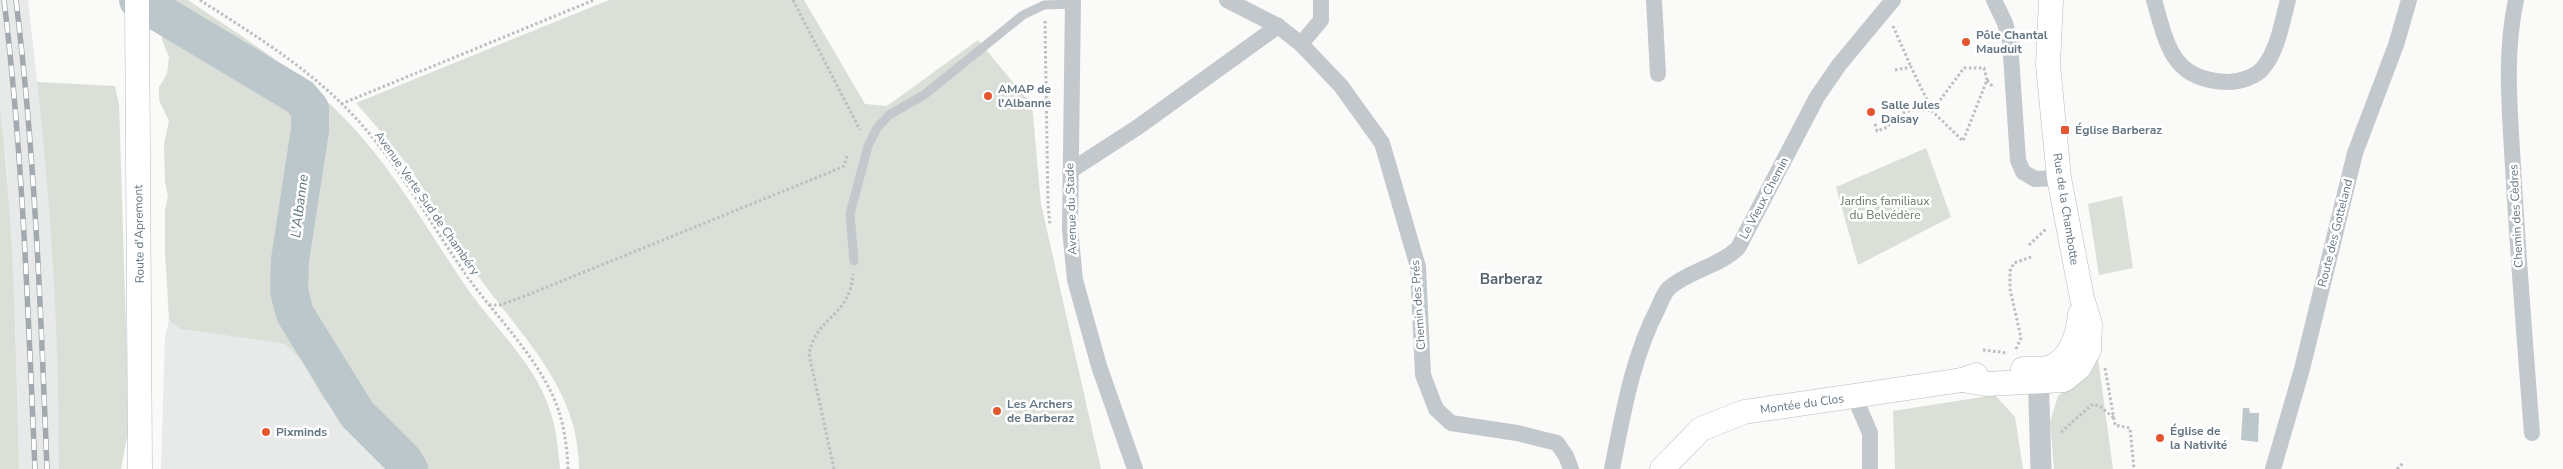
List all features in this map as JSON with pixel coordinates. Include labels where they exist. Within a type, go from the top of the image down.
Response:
[{"type":"main road","name":"Route d'Apremont","points":[[137,0],[140,469]]},
{"type":"main road","name":"Rue de la Chambotte","points":[[2038,375],[2066,357],[2075,342],[2082,298],[2059,178],[2048,65],[2051,0]]},
{"type":"main road","name":"Montée du Clos","points":[[1662,469],[1700,429],[1744,412],[1962,380],[1985,371],[2038,375]]},
{"type":"street","name":"Chemin des Prés","points":[[1227,0],[1278,26],[1300,44],[1341,86],[1382,143],[1418,267],[1423,375],[1436,409],[1451,422],[1517,433],[1557,443],[1566,456],[1571,469]]},
{"type":"street","points":[[1300,44],[1320,20],[1321,0]]},
{"type":"street","points":[[1654,0],[1658,74]]},
{"type":"street","points":[[1994,0],[2006,23],[2010,41],[2018,160],[2023,172],[2035,179],[2059,178]]},
{"type":"street","points":[[2154,0],[2170,51],[2178,64],[2190,73],[2210,80],[2230,82],[2247,78],[2263,69],[2278,37],[2288,0]]},
{"type":"street","name":"Route des Gotteland","points":[[2273,468],[2302,369],[2355,153],[2396,45],[2409,0]]},
{"type":"street","name":"Chemin des Cèdres","points":[[2516,0],[2511,22],[2508,84],[2518,265],[2532,433]]},
{"type":"street","name":"Avenue du Stade","points":[[1073,2],[1070,229],[1075,280],[1099,366],[1135,469]]},
{"type":"street","name":"Le Vieux Chemin","points":[[1612,469],[1630,378],[1653,317],[1667,290],[1681,279],[1728,257],[1738,248],[1817,97],[1839,65],[1890,5]]},
{"type":"street","points":[[1070,171],[1138,127],[1278,26]]},
{"type":"street","points":[[2038,375],[2041,469]]},
{"type":"street","points":[[1854,396],[1870,433],[1870,469]]},
{"type":"lane","points":[[854,261],[850,214],[868,146],[877,128],[889,115],[924,95],[1023,15],[1044,6],[1073,2]]},
{"type":"path","name":"Avenue Verte Sud de Chambéry","points":[[200,0],[304,69],[341,104],[382,150],[488,305],[541,374],[552,394],[564,427],[568,469]]},
{"type":"path","points":[[341,104],[594,0]]},
{"type":"path","points":[[793,0],[868,146]]},
{"type":"path","points":[[1890,5],[1911,67],[1932,111],[1963,141],[1988,80]]},
{"type":"path","points":[[1895,70],[1911,67]]},
{"type":"path","points":[[1932,111],[1964,68],[1984,68],[1988,80],[2014,115]]},
{"type":"path","points":[[1875,124],[1877,131],[1888,127],[1891,120],[1914,108],[1932,111]]},
{"type":"path","points":[[488,305],[500,305],[526,296],[828,173],[844,166],[847,156]]},
{"type":"path","points":[[2029,245],[2048,227]]},
{"type":"path","points":[[1984,350],[2006,354],[2015,350],[2021,338],[2010,289],[2010,271],[2014,263],[2031,257]]},
{"type":"path","points":[[834,469],[809,354],[812,340],[822,326],[843,307],[852,287],[854,261]]},
{"type":"path","points":[[2063,429],[2093,404],[2102,407],[2114,418]]},
{"type":"path","points":[[2115,425],[2130,428],[2134,469]]},
{"type":"path","points":[[2397,469],[2404,462]]},
{"type":"shaded area","points":[[0,0],[28,0],[50,198],[59,363],[59,469],[19,469],[16,342],[7,168],[0,106]]},
{"type":"shaded area","points":[[169,320],[180,329],[285,344],[304,363],[322,398],[349,424],[386,469],[161,469],[165,337]]},
{"type":"shaded area","points":[[2243,408],[2249,408],[2250,413],[2259,413],[2258,442],[2241,440]]},
{"type":"green space","points":[[168,0],[188,0],[290,70],[328,102],[363,138],[395,180],[478,304],[519,354],[537,381],[548,404],[553,422],[560,469],[386,469],[349,424],[322,398],[304,363],[285,344],[180,329],[169,320],[165,251],[165,210],[168,197],[165,181],[164,144],[169,121],[159,100],[159,87],[167,74],[169,57],[162,40]]},
{"type":"green space","points":[[609,0],[804,0],[865,104],[887,106],[978,40],[1032,105],[1041,204],[1101,469],[579,469],[576,440],[569,414],[559,389],[545,365],[478,276],[411,170],[356,103]]},
{"type":"green space","points":[[37,82],[115,86],[119,104],[129,426],[121,469],[59,469],[54,275]]},
{"type":"green space","points":[[0,106],[11,242],[19,469],[0,469]]},
{"type":"green space","name":"Jardins familiaux du Belvédère","points":[[1926,148],[1951,217],[1858,265],[1836,187]]},
{"type":"green space","points":[[2122,196],[2133,268],[2099,275],[2088,204]]},
{"type":"green space","points":[[2097,351],[2113,469],[2054,469],[2050,422],[2058,396],[2070,386]]},
{"type":"green space","points":[[1995,395],[2015,417],[2023,469],[1895,469],[1893,411]]},
{"type":"waterway","name":"L'Albanne","points":[[138,0],[300,97],[310,109],[310,130],[290,260],[289,291],[295,314],[357,414],[403,460],[409,469]]},
{"type":"railway","points":[[4,0],[20,176],[35,469]]},
{"type":"railway","points":[[16,0],[33,176],[47,469]]},
{"type":"place","name":"Pôle Chantal Mauduit","points":[[1966,42]]},
{"type":"place","name":"AMAP de l'Albanne","points":[[988,96]]},
{"type":"place","name":"Salle Jules Daisay","points":[[1871,112]]},
{"type":"place","name":"Église Barberaz","points":[[2065,130]]},
{"type":"place","name":"Les Archers de Barberaz","points":[[997,411]]},
{"type":"place","name":"Pixminds","points":[[266,432]]},
{"type":"place","name":"Église de la Nativité","points":[[2160,438]]},
{"type":"district","name":"Barberaz","points":[[1511,279]]}]
